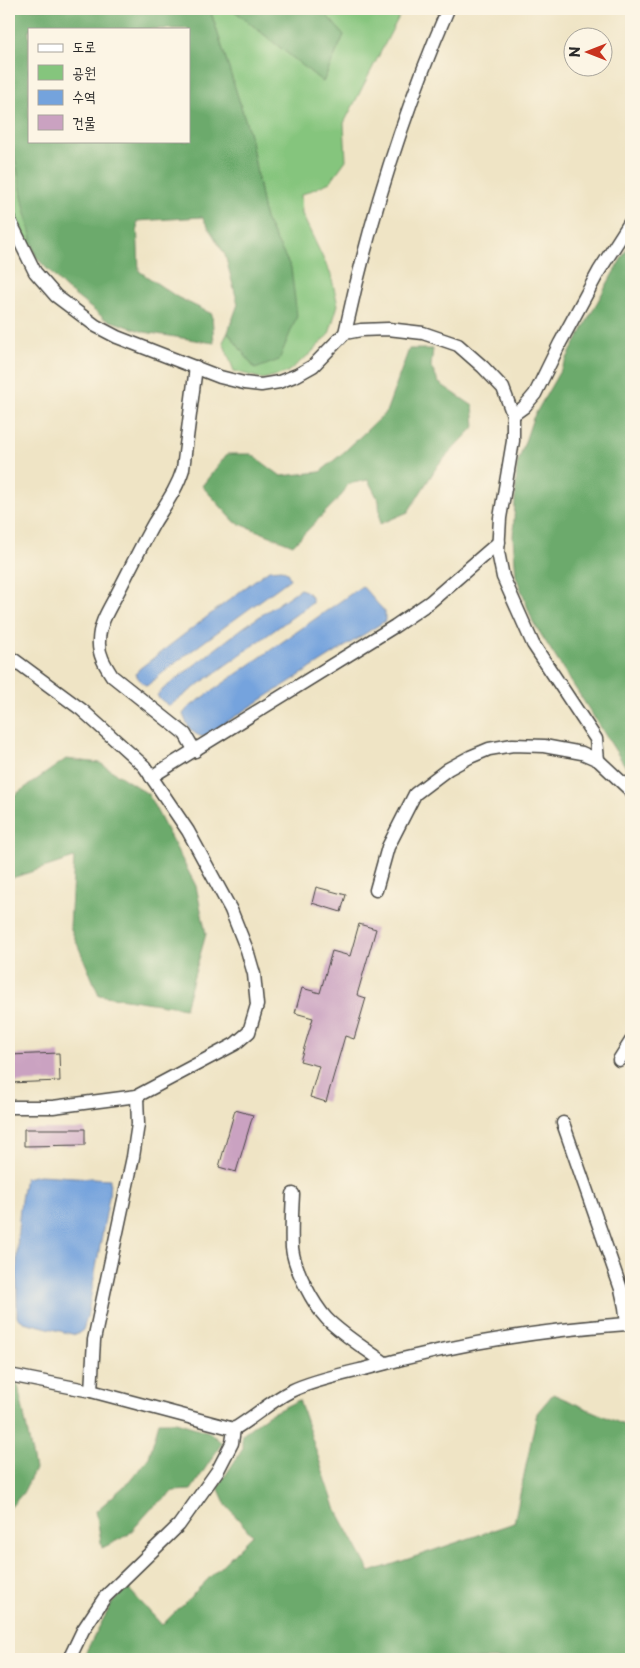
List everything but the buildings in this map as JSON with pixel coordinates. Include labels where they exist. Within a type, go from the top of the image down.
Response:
[{"type":"street","points":[[9,219],[35,272],[56,296],[96,326],[117,337],[220,377],[244,383],[261,385],[279,382],[297,375],[312,366],[345,333],[355,286],[394,151],[411,101],[448,9]]},
{"type":"street","points":[[513,415],[535,394],[599,271],[631,221]]},
{"type":"street","points":[[345,333],[361,330],[388,329],[423,333],[458,346],[483,367],[503,388],[513,415],[513,442],[501,510],[498,552],[503,577],[533,644],[596,739],[598,760]]},
{"type":"street","points":[[195,751],[185,734],[112,676],[104,664],[98,642],[106,614],[153,524],[179,483],[183,469],[196,367]]},
{"type":"street","points":[[152,777],[395,626],[430,602],[499,542]]},
{"type":"street","points":[[9,656],[82,710],[144,766],[152,777],[188,831],[231,910],[247,950],[254,974],[257,1005],[249,1032],[235,1044],[137,1096],[53,1107],[9,1107]]},
{"type":"street","points":[[376,890],[388,847],[415,794],[448,769],[470,756],[489,749],[513,745],[544,746],[582,753],[598,760],[631,791]]},
{"type":"street","points":[[619,1060],[631,1041]]},
{"type":"street","points":[[91,1391],[94,1340],[138,1124],[137,1096]]},
{"type":"street","points":[[71,1659],[83,1630],[105,1597],[179,1526],[218,1470],[232,1443],[234,1429],[292,1390],[385,1363],[496,1339],[572,1328],[630,1325],[621,1289],[564,1123]]},
{"type":"street","points":[[293,1194],[291,1224],[293,1250],[303,1280],[312,1299],[328,1320],[385,1363]]},
{"type":"street","points":[[9,1375],[91,1391],[234,1429]]},
{"type":"green space","points":[[9,9],[210,9],[250,135],[265,219],[291,268],[297,316],[279,360],[255,369],[228,332],[238,304],[225,255],[202,217],[137,221],[139,271],[177,297],[212,314],[214,343],[144,332],[105,319],[64,287],[36,257],[9,126]]},
{"type":"green space","points":[[210,9],[236,12],[323,82],[344,35],[321,9],[403,9],[344,123],[346,160],[330,182],[301,195],[302,214],[331,275],[338,305],[329,334],[311,353],[286,373],[263,379],[234,371],[223,342],[228,332],[255,369],[291,268],[265,219],[250,135]]},
{"type":"green space","points":[[222,9],[321,9],[344,35],[323,82],[236,12]]},
{"type":"green space","points":[[9,126],[23,200],[36,257],[9,204]]},
{"type":"green space","points":[[631,242],[631,775],[533,622],[516,576],[513,537],[517,465],[533,418]]},
{"type":"green space","points":[[409,349],[433,349],[431,367],[439,383],[473,406],[475,426],[438,465],[408,512],[380,524],[379,501],[368,480],[348,484],[342,495],[293,545],[235,522],[202,486],[227,454],[251,454],[281,476],[320,472],[386,412]]},
{"type":"green space","points":[[66,759],[100,763],[148,794],[196,886],[206,934],[185,1008],[99,995],[70,927],[74,858],[9,879],[9,799]]},
{"type":"green space","points":[[9,1383],[18,1385],[35,1469],[23,1493],[9,1509]]},
{"type":"green space","points":[[553,1394],[631,1428],[631,1659],[82,1659],[112,1603],[127,1587],[162,1625],[252,1535],[226,1505],[218,1487],[242,1450],[242,1434],[268,1415],[299,1400],[335,1507],[370,1572],[514,1523],[537,1413]]},
{"type":"green space","points":[[159,1422],[176,1422],[209,1432],[222,1443],[191,1490],[174,1491],[151,1509],[128,1535],[102,1548],[96,1511],[130,1481],[149,1457]]},
{"type":"water","points":[[281,569],[287,572],[290,579],[175,663],[147,686],[139,679],[136,674],[139,669],[259,577],[269,570]]},
{"type":"water","points":[[362,586],[385,612],[385,621],[203,737],[195,734],[190,729],[183,714],[188,708]]},
{"type":"water","points":[[300,589],[306,591],[312,597],[312,603],[169,706],[159,698],[157,695],[162,690],[244,627]]},
{"type":"water","points":[[39,1175],[110,1179],[109,1197],[87,1317],[83,1330],[76,1335],[24,1322],[17,1317],[17,1247],[22,1195],[25,1178]]}]
